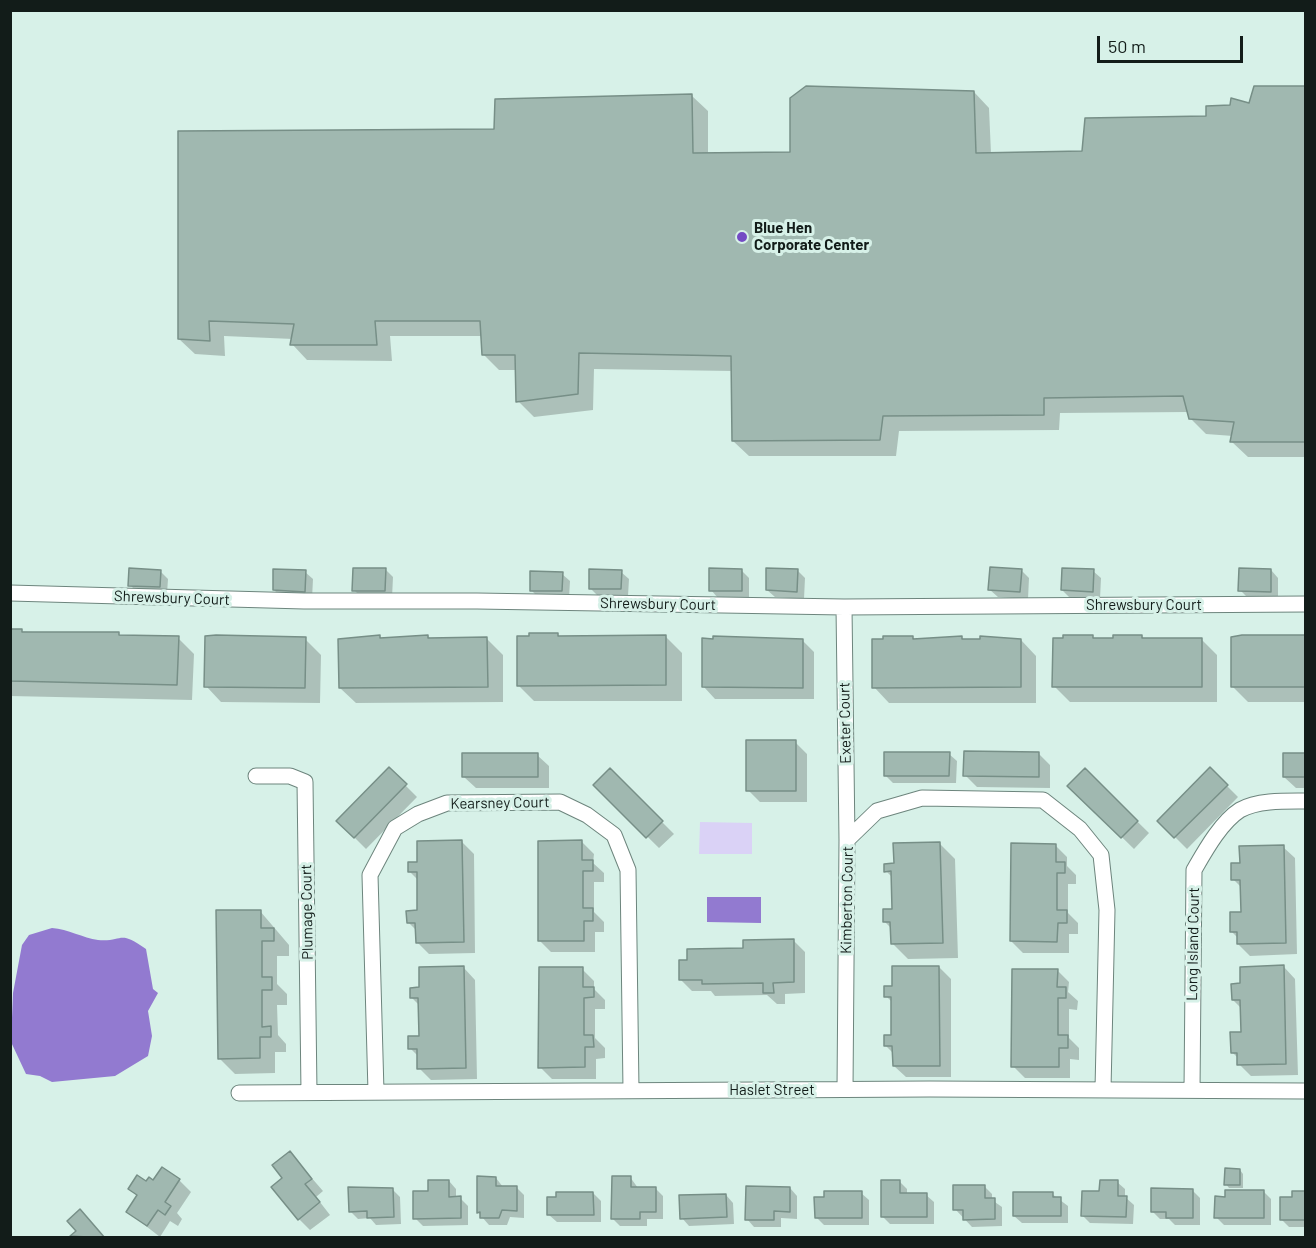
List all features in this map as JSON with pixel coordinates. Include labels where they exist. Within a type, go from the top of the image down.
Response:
[{"type":"street","name":"Shrewsbury Court","points":[[10,593],[304,601],[477,601],[844,608],[1305,604]]},
{"type":"street","name":"Exeter Court","points":[[844,608],[847,840]]},
{"type":"street","name":"Plumage Court","points":[[256,776],[290,777],[305,782],[309,1092]]},
{"type":"street","name":"Kimberton Court","points":[[845,1089],[847,840],[877,811],[922,798],[1043,800],[1080,829],[1101,855],[1107,910],[1103,1089]]},
{"type":"street","name":"Long Island Court","points":[[1192,1090],[1194,870],[1211,840],[1240,810],[1277,801],[1305,801]]},
{"type":"street","name":"Kearsney Court","points":[[376,1092],[370,875],[394,828],[418,814],[447,803],[537,802],[560,802],[587,815],[614,836],[628,870],[631,1090]]},
{"type":"street","name":"Haslet Street","points":[[239,1093],[845,1089],[1305,1091]]},
{"type":"shaded area","points":[[700,822],[752,823],[752,854],[699,854]]},
{"type":"shaded area","points":[[707,897],[761,897],[761,923],[707,922]]},
{"type":"shaded area","points":[[52,928],[98,940],[130,939],[146,949],[153,989],[158,993],[148,1011],[152,1036],[148,1056],[115,1076],[52,1082],[40,1076],[26,1074],[11,1042],[13,993],[22,945],[29,935]]},
{"type":"building","name":"Blue Hen Corporate Center","points":[[806,86],[974,91],[976,153],[1082,151],[1085,118],[1206,116],[1206,106],[1230,105],[1231,98],[1249,103],[1254,86],[1306,86],[1306,442],[1230,442],[1234,422],[1189,419],[1183,396],[1044,398],[1044,415],[883,416],[880,440],[732,441],[731,356],[579,353],[578,394],[516,402],[515,355],[482,355],[480,321],[375,321],[377,345],[290,345],[294,324],[209,321],[210,341],[178,339],[178,131],[494,129],[495,99],[692,94],[693,153],[790,152],[790,98]]},
{"type":"building","points":[[990,567],[1022,569],[1020,592],[988,590]]},
{"type":"building","points":[[129,568],[161,570],[160,587],[128,586]]},
{"type":"building","points":[[353,568],[386,568],[385,591],[352,591]]},
{"type":"building","points":[[709,568],[742,569],[742,591],[709,591]]},
{"type":"building","points":[[766,568],[798,569],[797,592],[766,590]]},
{"type":"building","points":[[1062,568],[1094,569],[1093,592],[1061,590]]},
{"type":"building","points":[[1239,568],[1271,569],[1271,592],[1238,591]]},
{"type":"building","points":[[273,569],[306,570],[305,592],[273,590]]},
{"type":"building","points":[[589,569],[622,570],[621,589],[589,589]]},
{"type":"building","points":[[530,571],[563,572],[562,591],[530,591]]},
{"type":"building","points":[[10,629],[22,629],[22,632],[119,632],[119,635],[179,636],[177,685],[10,681]]},
{"type":"building","points":[[529,633],[558,633],[558,636],[666,635],[666,685],[517,686],[517,636],[529,636]]},
{"type":"building","points":[[380,635],[380,638],[428,635],[428,638],[487,637],[488,687],[339,688],[338,639]]},
{"type":"building","points":[[1063,635],[1093,635],[1093,638],[1142,635],[1142,638],[1202,638],[1202,687],[1052,687],[1053,638],[1063,638]]},
{"type":"building","points":[[1306,635],[1306,687],[1231,687],[1231,637]]},
{"type":"building","points":[[205,636],[306,637],[305,688],[204,687]]},
{"type":"building","points":[[713,636],[803,639],[803,688],[702,687],[702,638],[713,639]]},
{"type":"building","points":[[883,636],[913,636],[913,639],[962,636],[962,639],[980,639],[980,636],[1021,639],[1021,687],[872,688],[872,639],[883,639]]},
{"type":"building","points":[[746,740],[796,740],[796,791],[746,791]]},
{"type":"building","points":[[964,751],[1039,752],[1039,777],[963,776]]},
{"type":"building","points":[[884,752],[950,752],[949,776],[884,776]]},
{"type":"building","points":[[462,753],[538,753],[538,777],[462,777]]},
{"type":"building","points":[[1283,753],[1306,753],[1306,777],[1283,777]]},
{"type":"building","points":[[389,767],[407,784],[354,838],[336,821]]},
{"type":"building","points":[[1210,767],[1228,785],[1174,838],[1157,821]]},
{"type":"building","points":[[610,768],[663,821],[646,838],[593,785]]},
{"type":"building","points":[[1085,768],[1138,821],[1121,838],[1067,786]]},
{"type":"building","points":[[462,840],[464,942],[416,943],[415,923],[407,923],[406,911],[417,910],[417,872],[408,872],[408,862],[417,862],[417,841]]},
{"type":"building","points":[[582,840],[582,860],[593,860],[593,871],[583,871],[583,908],[593,908],[593,921],[584,921],[584,941],[538,941],[538,841]]},
{"type":"building","points":[[940,842],[943,943],[891,944],[890,922],[883,922],[883,909],[892,909],[891,871],[884,872],[884,864],[894,863],[893,843]]},
{"type":"building","points":[[1011,843],[1056,844],[1056,862],[1065,862],[1065,873],[1057,873],[1057,910],[1067,910],[1067,923],[1058,923],[1057,942],[1010,941]]},
{"type":"building","points":[[1284,845],[1286,943],[1237,944],[1237,932],[1230,932],[1230,912],[1241,912],[1240,880],[1231,880],[1231,863],[1240,863],[1239,846]]},
{"type":"building","points":[[216,910],[261,910],[261,928],[274,928],[274,941],[262,941],[262,977],[272,977],[272,990],[262,990],[262,1027],[271,1026],[271,1037],[260,1037],[260,1058],[218,1059]]},
{"type":"building","points":[[794,939],[794,982],[773,983],[774,993],[763,993],[763,983],[702,984],[702,980],[679,980],[679,960],[687,960],[687,949],[743,948],[743,940]]},
{"type":"building","points":[[1284,965],[1286,1064],[1237,1065],[1237,1053],[1231,1053],[1230,1032],[1241,1032],[1240,1000],[1232,1000],[1231,984],[1240,983],[1240,967]]},
{"type":"building","points":[[464,966],[466,1068],[417,1069],[417,1049],[408,1049],[408,1036],[419,1036],[418,998],[410,998],[410,988],[419,987],[419,967]]},
{"type":"building","points":[[892,966],[939,966],[940,1066],[893,1066],[892,1046],[884,1046],[884,1035],[891,1035],[891,997],[884,997],[884,986],[892,986]]},
{"type":"building","points":[[539,967],[583,967],[583,987],[594,987],[594,997],[584,998],[584,1035],[593,1035],[594,1047],[585,1047],[585,1067],[538,1068]]},
{"type":"building","points":[[1012,969],[1058,969],[1057,987],[1066,987],[1066,998],[1058,998],[1058,1035],[1068,1035],[1068,1048],[1059,1048],[1059,1067],[1011,1067]]},
{"type":"building","points":[[290,1151],[312,1179],[305,1184],[320,1202],[298,1220],[271,1187],[282,1178],[272,1165]]},
{"type":"building","points":[[162,1167],[180,1179],[165,1202],[171,1206],[165,1215],[158,1210],[147,1226],[126,1212],[137,1195],[128,1189],[137,1175],[146,1181],[149,1177],[153,1180]]},
{"type":"building","points":[[1225,1168],[1240,1169],[1240,1185],[1224,1185]]},
{"type":"building","points":[[477,1176],[496,1177],[496,1186],[517,1186],[517,1211],[502,1210],[499,1218],[480,1218],[480,1212],[477,1213]]},
{"type":"building","points":[[612,1176],[631,1176],[631,1187],[656,1187],[656,1212],[640,1212],[640,1219],[611,1219]]},
{"type":"building","points":[[428,1180],[449,1180],[449,1197],[461,1196],[461,1218],[413,1219],[413,1191],[428,1191]]},
{"type":"building","points":[[881,1180],[900,1180],[900,1193],[927,1193],[927,1217],[881,1217]]},
{"type":"building","points":[[1100,1180],[1118,1180],[1118,1196],[1127,1196],[1126,1217],[1081,1216],[1082,1191],[1099,1191]]},
{"type":"building","points":[[953,1185],[985,1185],[985,1198],[995,1198],[995,1219],[963,1220],[963,1210],[953,1210]]},
{"type":"building","points":[[746,1186],[790,1187],[790,1212],[774,1211],[774,1220],[745,1220]]},
{"type":"building","points":[[348,1187],[393,1188],[394,1217],[367,1218],[367,1211],[349,1212]]},
{"type":"building","points":[[1151,1188],[1193,1189],[1193,1218],[1166,1218],[1166,1212],[1151,1212]]},
{"type":"building","points":[[1225,1190],[1264,1190],[1264,1218],[1214,1218],[1215,1196],[1225,1197]]},
{"type":"building","points":[[824,1191],[862,1191],[862,1218],[815,1218],[814,1197],[824,1197]]},
{"type":"building","points":[[1292,1191],[1306,1191],[1306,1220],[1280,1220],[1280,1197],[1292,1197]]},
{"type":"building","points":[[556,1192],[593,1192],[594,1215],[547,1215],[547,1197],[556,1197]]},
{"type":"building","points":[[1013,1192],[1053,1192],[1053,1197],[1061,1197],[1061,1216],[1013,1216]]},
{"type":"building","points":[[726,1194],[727,1217],[680,1219],[679,1195]]},
{"type":"building","points":[[80,1209],[105,1238],[70,1236],[76,1231],[67,1221]]},
{"type":"place","name":"Blue Hen Corporate Center","points":[[742,237]]}]
